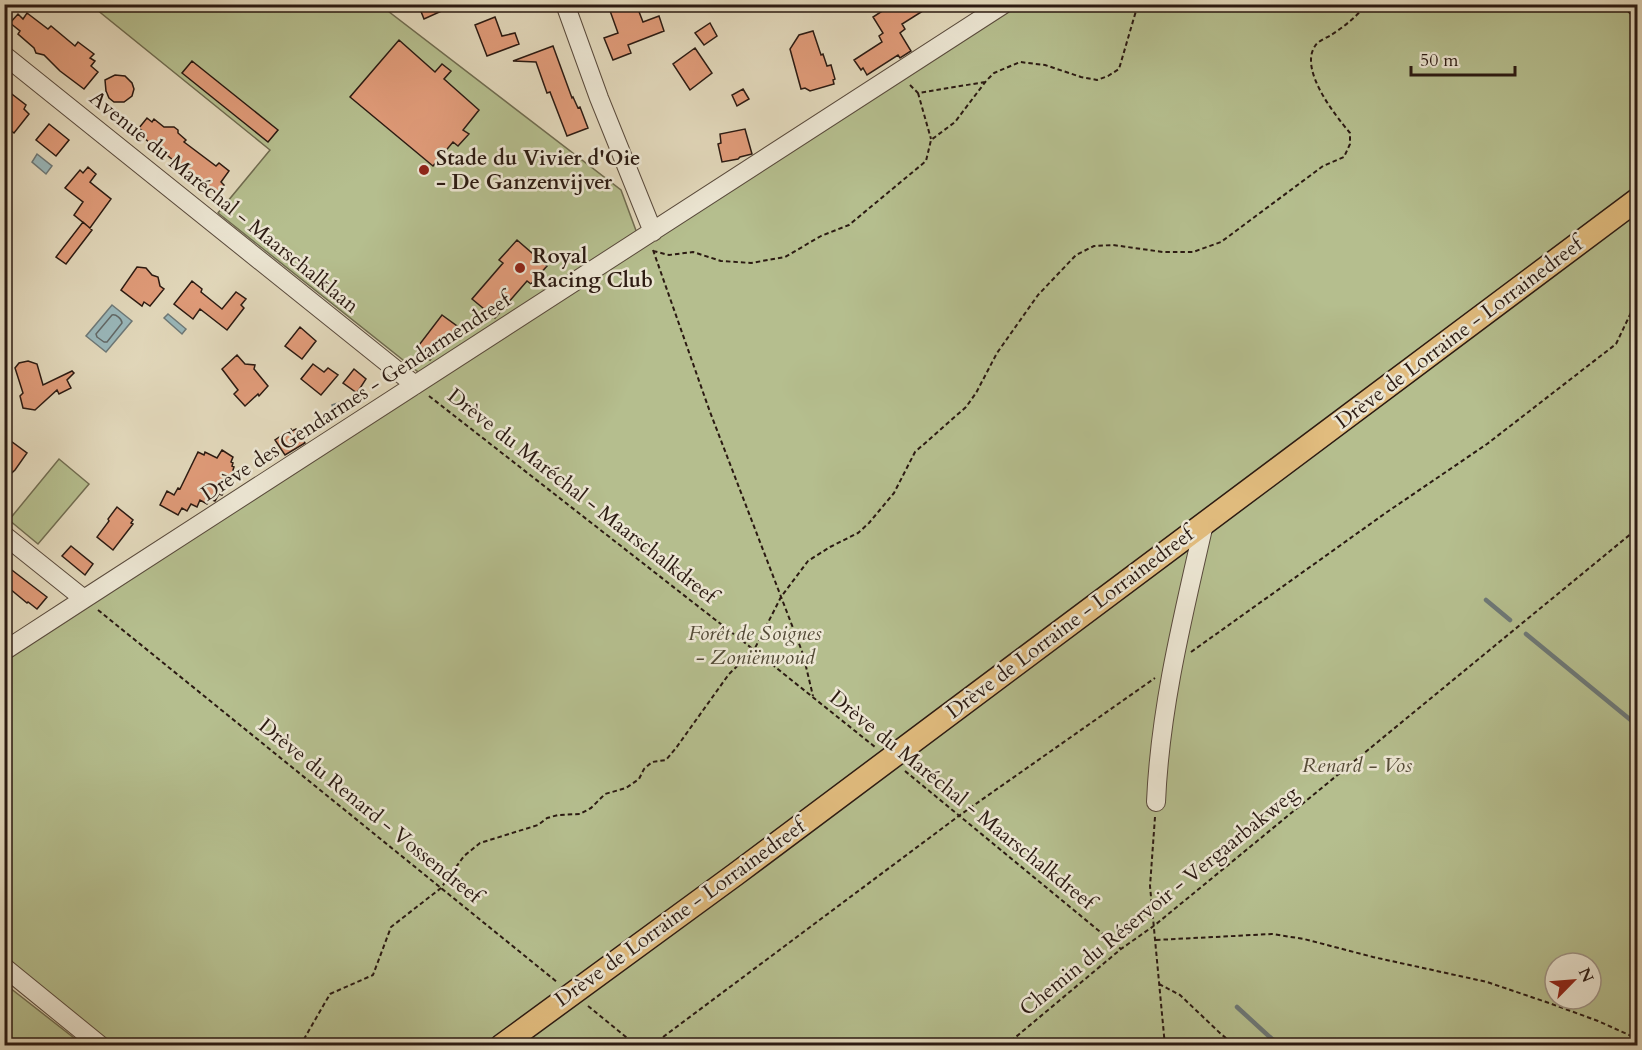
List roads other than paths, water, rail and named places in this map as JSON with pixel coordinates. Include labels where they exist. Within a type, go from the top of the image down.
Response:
[{"type":"main road","name":"Drève de Lorraine - Lorrainedreef","points":[[501,1046],[745,867],[1638,199]]},
{"type":"street","points":[[565,4],[651,240]]},
{"type":"street","name":"Drève des Gendarmes - Gendarmendreef","points":[[4,651],[415,385],[651,240],[897,73],[1004,4]]},
{"type":"street","name":"Avenue du Maréchal - Maarschalklaan","points":[[4,55],[415,385]]},
{"type":"street","points":[[1156,802],[1157,767],[1173,665],[1204,524]]},
{"type":"street","points":[[4,535],[84,599]]},
{"type":"street","points":[[4,967],[101,1046]]},
{"type":"water","points":[[37,154],[52,166],[46,174],[32,162]]},
{"type":"water","points":[[112,305],[132,321],[106,352],[86,336]]},
{"type":"water","points":[[168,314],[186,329],[182,334],[164,318]]},
{"type":"water","points":[[366,393],[368,398],[334,411],[332,405]]},
{"type":"waterway","points":[[1486,600],[1510,620]]},
{"type":"waterway","points":[[1526,634],[1638,726]]},
{"type":"waterway","points":[[1237,1007],[1272,1039],[1284,1046]]},
{"type":"place","name":"Stade du Vivier d'Oie - De Ganzenvijver","points":[[424,170]]},
{"type":"place","name":"Royal Racing Club","points":[[520,268]]},
{"type":"park label","name":"Forêt de Soignes - Zoniënwoud","points":[[755,645]]},
{"type":"park label","name":"Renard - Vos","points":[[1357,765]]}]
